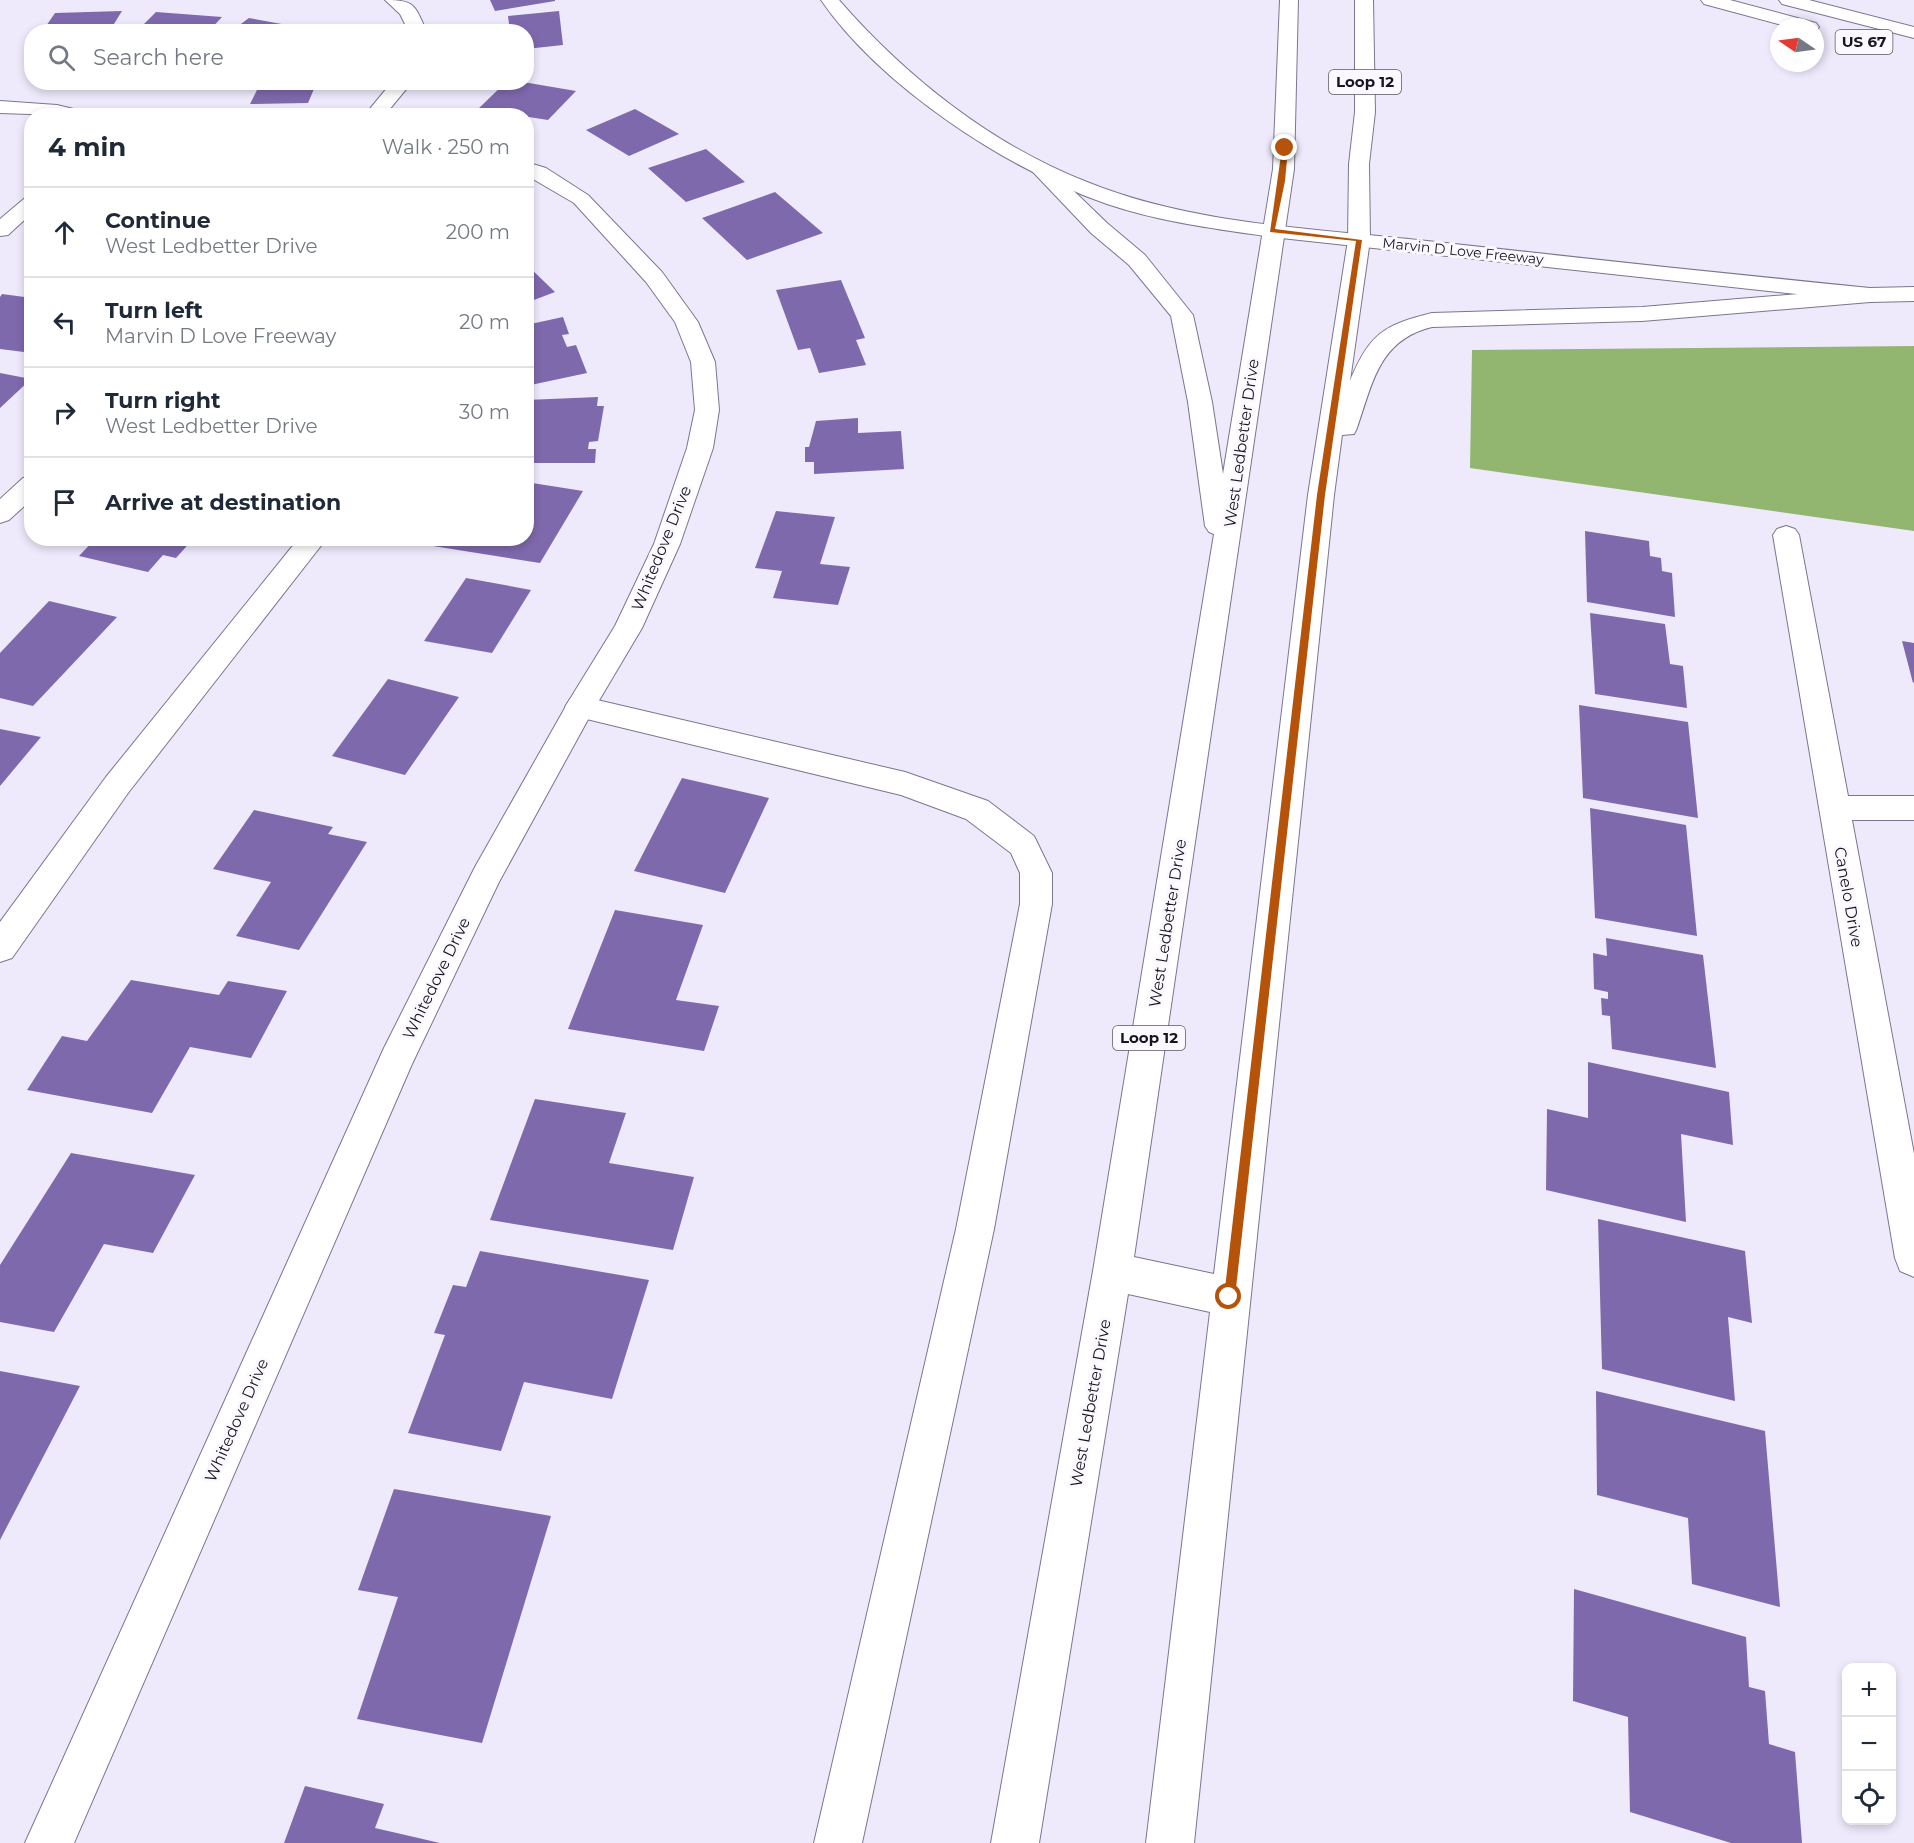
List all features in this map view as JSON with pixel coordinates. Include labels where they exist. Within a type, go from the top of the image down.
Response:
[{"type":"main road","points":[[394,0],[408,11],[414,24]]},
{"type":"main road","name":"Marvin D Love Freeway","points":[[830,0],[849,25],[892,65],[966,124],[1042,171],[1114,200],[1143,208],[1272,231],[1870,295],[1914,294]]},
{"type":"main road","name":"West Ledbetter Drive","points":[[1015,1843],[1112,1271],[1272,231],[1282,181],[1285,148],[1285,56],[1289,0]]},
{"type":"main road","name":"Loop 12","points":[[1170,1843],[1229,1297],[1321,495],[1359,240],[1359,164],[1365,112],[1364,0]]},
{"type":"main road","points":[[1710,0],[1776,18]]},
{"type":"main road","points":[[1788,0],[1914,33]]},
{"type":"main road","points":[[380,108],[397,90]]},
{"type":"main road","points":[[0,107],[24,109]]},
{"type":"main road","name":"Whitedove Drive","points":[[49,1843],[396,1059],[486,876],[580,707],[628,628],[667,544],[700,448],[707,410],[703,362],[686,322],[654,277],[581,199],[534,171]]},
{"type":"main road","points":[[1042,171],[1099,228],[1137,260],[1182,315],[1200,402],[1223,561]]},
{"type":"main road","points":[[0,230],[24,208]]},
{"type":"main road","points":[[1321,495],[1363,378],[1377,351],[1400,329],[1432,320],[1642,314],[1870,295]]},
{"type":"main road","points":[[0,514],[24,492]]},
{"type":"main road","name":"Canelo Drive","points":[[1786,535],[1914,1258]]},
{"type":"main road","points":[[0,948],[117,784],[308,546]]},
{"type":"main road","points":[[580,707],[905,784],[976,810],[1023,845],[1036,873],[1035,904],[975,1229],[838,1843]]},
{"type":"main road","points":[[1833,808],[1914,808]]},
{"type":"main road","points":[[1112,1271],[1229,1297]]},
{"type":"green space","points":[[1914,346],[1914,531],[1470,468],[1472,350]]},
{"type":"building","points":[[490,0],[555,0],[555,1],[495,11]]},
{"type":"building","points":[[122,11],[114,24],[47,24],[55,13]]},
{"type":"building","points":[[559,11],[563,45],[534,48],[534,24],[509,24],[508,16]]},
{"type":"building","points":[[156,12],[222,17],[215,24],[144,24]]},
{"type":"building","points":[[249,18],[282,24],[241,24]]},
{"type":"building","points":[[534,84],[576,91],[548,120],[534,118],[534,108],[479,108],[498,90],[534,90]]},
{"type":"building","points":[[257,90],[314,90],[308,103],[250,104]]},
{"type":"building","points":[[635,109],[679,134],[629,156],[586,130]]},
{"type":"building","points":[[706,149],[745,182],[686,202],[648,168]]},
{"type":"building","points":[[775,192],[823,233],[747,260],[702,218]]},
{"type":"building","points":[[534,272],[555,292],[534,300]]},
{"type":"building","points":[[841,280],[865,338],[856,340],[866,365],[819,373],[810,348],[798,350],[776,290]]},
{"type":"building","points":[[2,294],[24,297],[24,352],[0,349],[0,297]]},
{"type":"building","points":[[563,317],[569,334],[562,335],[567,347],[576,345],[587,373],[534,384],[534,323]]},
{"type":"building","points":[[0,373],[24,378],[24,386],[0,408]]},
{"type":"building","points":[[598,397],[597,406],[604,406],[598,441],[589,442],[588,449],[596,449],[595,463],[534,463],[534,400]]},
{"type":"building","points":[[858,418],[858,433],[901,431],[904,469],[814,474],[814,462],[805,462],[805,447],[809,447],[816,421]]},
{"type":"building","points":[[534,483],[583,491],[540,563],[433,546],[534,546]]},
{"type":"building","points":[[776,511],[835,517],[820,564],[850,567],[838,605],[773,598],[782,571],[755,568]]},
{"type":"building","points":[[1585,531],[1649,541],[1650,556],[1661,558],[1662,571],[1672,573],[1675,617],[1587,602]]},
{"type":"building","points":[[88,546],[187,546],[176,558],[163,555],[148,572],[79,556]]},
{"type":"building","points":[[466,578],[531,590],[492,653],[424,641]]},
{"type":"building","points":[[49,601],[117,617],[33,706],[0,698],[0,653]]},
{"type":"building","points":[[1590,613],[1665,624],[1670,664],[1683,666],[1687,708],[1595,694]]},
{"type":"building","points":[[1902,641],[1914,643],[1913,683]]},
{"type":"building","points":[[388,679],[459,697],[405,775],[332,756]]},
{"type":"building","points":[[1579,705],[1688,722],[1698,818],[1583,798]]},
{"type":"building","points":[[0,729],[41,737],[0,786]]},
{"type":"building","points":[[682,778],[769,798],[725,893],[634,871]]},
{"type":"building","points":[[1590,808],[1686,825],[1697,936],[1595,918]]},
{"type":"building","points":[[254,810],[333,827],[328,834],[367,842],[299,950],[236,936],[271,882],[213,869]]},
{"type":"building","points":[[615,910],[703,925],[676,1000],[719,1006],[704,1051],[568,1029]]},
{"type":"building","points":[[1606,938],[1703,955],[1716,1068],[1612,1049],[1610,1016],[1602,1015],[1601,998],[1608,999],[1608,992],[1594,989],[1593,953],[1607,956]]},
{"type":"building","points":[[131,980],[219,995],[228,981],[287,991],[251,1058],[190,1047],[152,1113],[27,1090],[62,1036],[87,1041]]},
{"type":"building","points":[[1588,1062],[1729,1092],[1733,1145],[1681,1134],[1686,1222],[1546,1190],[1547,1109],[1588,1118]]},
{"type":"building","points":[[535,1099],[626,1113],[609,1163],[694,1177],[673,1250],[490,1220]]},
{"type":"building","points":[[71,1153],[195,1175],[153,1253],[104,1244],[54,1332],[0,1322],[0,1265]]},
{"type":"building","points":[[1598,1219],[1745,1251],[1752,1323],[1728,1317],[1735,1401],[1602,1369]]},
{"type":"building","points":[[480,1251],[649,1280],[612,1399],[524,1382],[501,1451],[408,1433],[445,1335],[434,1333],[453,1285],[466,1287]]},
{"type":"building","points":[[0,1371],[80,1386],[0,1540]]},
{"type":"building","points":[[1596,1391],[1765,1431],[1780,1607],[1692,1584],[1688,1518],[1597,1495]]},
{"type":"building","points":[[394,1489],[551,1516],[482,1743],[357,1719],[398,1597],[358,1590]]},
{"type":"building","points":[[1574,1589],[1746,1637],[1749,1687],[1765,1691],[1769,1744],[1795,1752],[1802,1843],[1731,1843],[1630,1812],[1628,1717],[1573,1701]]},
{"type":"building","points":[[305,1786],[384,1804],[375,1828],[440,1843],[284,1843]]},
{"type":"route","points":[[1229,1297],[1321,495],[1359,240],[1272,231],[1282,181],[1285,148]]}]
